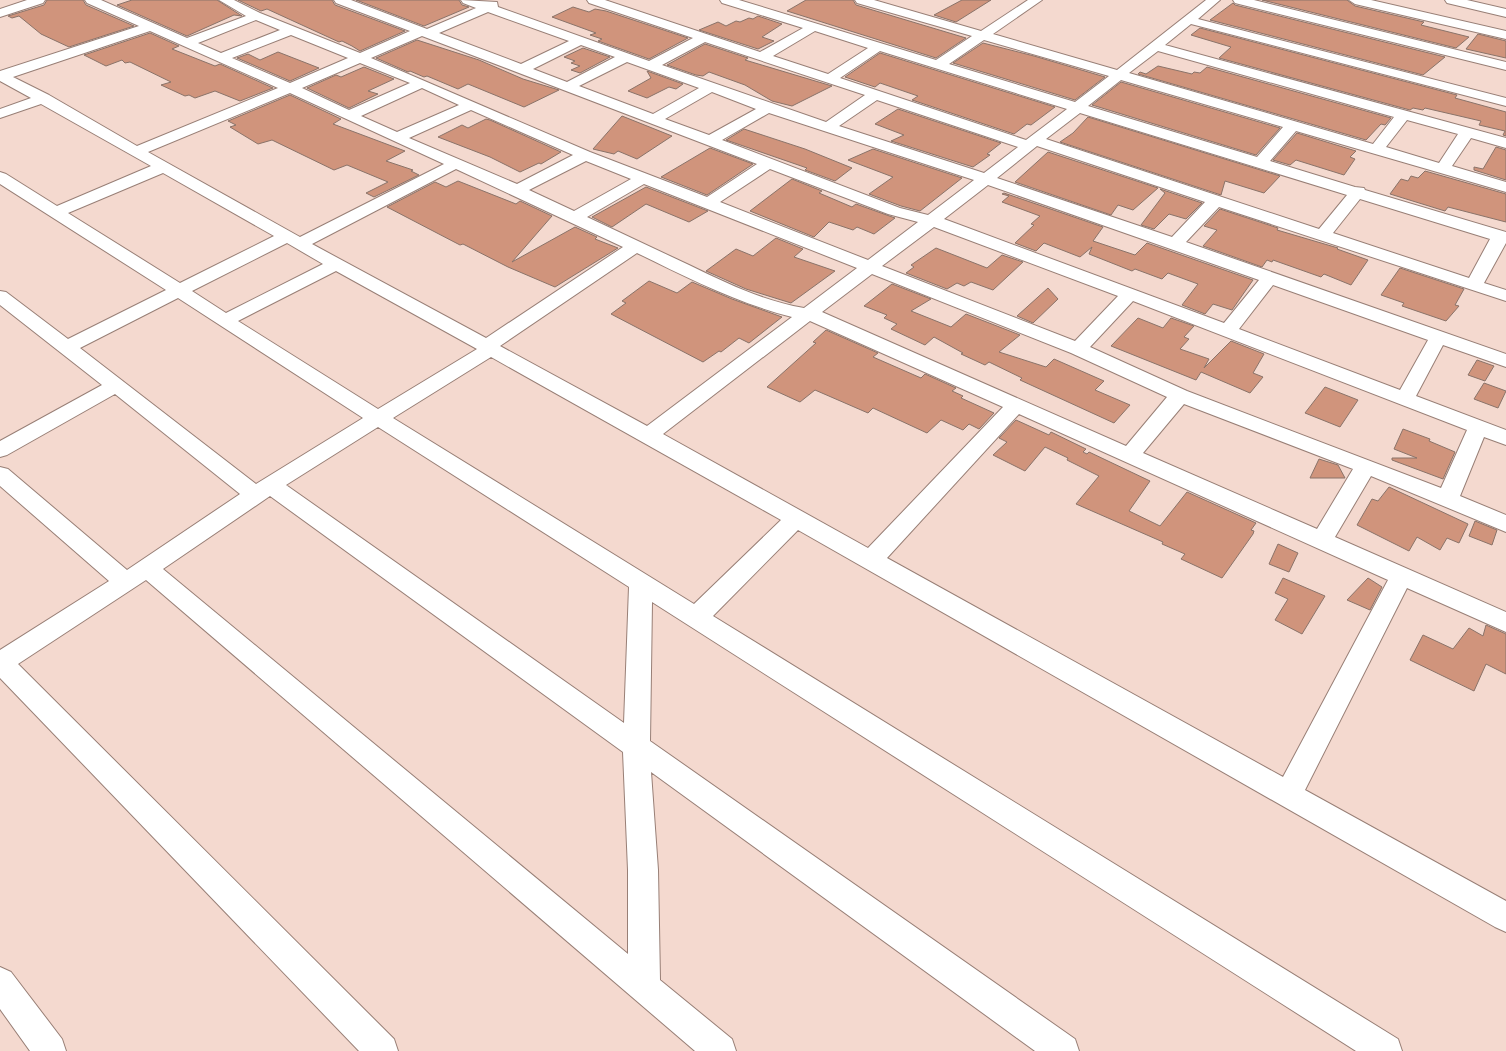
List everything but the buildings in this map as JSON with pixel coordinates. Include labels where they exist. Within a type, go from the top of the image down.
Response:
[{"type":"street","points":[[0,13],[39,0]]},
{"type":"street","points":[[91,0],[517,190],[576,217],[635,248],[719,286],[764,304],[810,314],[1506,622]]},
{"type":"street","points":[[226,0],[256,16],[422,83],[584,155],[871,266],[1078,349],[1180,395],[1366,466],[1506,524]]},
{"type":"street","points":[[340,0],[370,6],[425,32],[653,120],[894,211],[914,218],[932,220],[1228,330],[1506,438]]},
{"type":"street","points":[[466,0],[768,108],[986,179],[1506,361]]},
{"type":"street","points":[[137,151],[360,57],[504,0]]},
{"type":"street","points":[[592,0],[702,38],[1216,200],[1506,296]]},
{"type":"street","points":[[726,0],[1358,191],[1503,237],[1474,285]]},
{"type":"street","points":[[861,0],[1506,187]]},
{"type":"street","points":[[939,64],[1036,0]]},
{"type":"street","points":[[648,435],[1033,143],[1214,0]]},
{"type":"street","points":[[1239,0],[1506,66]]},
{"type":"street","points":[[1355,0],[1506,35]]},
{"type":"street","points":[[1379,35],[1414,0]]},
{"type":"street","points":[[1451,0],[1467,2],[1506,13]]},
{"type":"street","points":[[762,11],[776,4]]},
{"type":"street","points":[[185,43],[256,16]]},
{"type":"street","points":[[1189,20],[1506,102]]},
{"type":"street","points":[[1,75],[148,27]]},
{"type":"street","points":[[762,56],[814,27]]},
{"type":"street","points":[[219,58],[292,30]]},
{"type":"street","points":[[650,66],[702,38]]},
{"type":"street","points":[[522,69],[582,40]]},
{"type":"street","points":[[830,79],[879,46]]},
{"type":"street","points":[[1156,46],[1506,143]]},
{"type":"street","points":[[1426,80],[1449,52]]},
{"type":"street","points":[[567,87],[626,57]]},
{"type":"street","points":[[1318,91],[1349,62]]},
{"type":"street","points":[[1,75],[336,264],[648,435],[870,562],[1506,917]]},
{"type":"street","points":[[350,115],[422,83]]},
{"type":"street","points":[[653,120],[711,87]]},
{"type":"street","points":[[828,127],[876,94]]},
{"type":"street","points":[[0,114],[44,98]]},
{"type":"street","points":[[397,138],[470,105]]},
{"type":"street","points":[[710,141],[768,108]]},
{"type":"street","points":[[1377,149],[1403,114]]},
{"type":"street","points":[[1261,162],[1293,125]]},
{"type":"street","points":[[1443,168],[1467,132]]},
{"type":"street","points":[[517,190],[584,155]]},
{"type":"street","points":[[67,347],[180,291],[294,240],[457,163]]},
{"type":"street","points":[[707,204],[769,163]]},
{"type":"street","points":[[57,212],[164,167]]},
{"type":"street","points":[[0,177],[641,584],[1386,1051]]},
{"type":"street","points":[[576,217],[643,178]]},
{"type":"street","points":[[1323,235],[1358,191]]},
{"type":"street","points":[[1174,244],[1216,200]]},
{"type":"street","points":[[382,1051],[0,663],[263,490],[487,348],[635,248]]},
{"type":"street","points":[[225,320],[336,264]]},
{"type":"street","points":[[1228,330],[1269,278]]},
{"type":"street","points":[[1078,349],[1130,294]]},
{"type":"street","points":[[0,296],[115,386],[636,747],[1063,1051]]},
{"type":"street","points":[[1405,398],[1438,338]]},
{"type":"street","points":[[0,450],[115,386]]},
{"type":"street","points":[[1130,455],[1180,395]]},
{"type":"street","points":[[870,562],[1016,405]]},
{"type":"street","points":[[1447,500],[1478,428]]},
{"type":"street","points":[[1322,540],[1366,466]]},
{"type":"street","points":[[0,474],[136,575],[644,986],[720,1051]]},
{"type":"street","points":[[696,618],[795,519]]},
{"type":"street","points":[[1288,794],[1402,575]]},
{"type":"street","points":[[641,584],[636,747],[643,870],[644,986]]},
{"type":"street","points":[[0,983],[50,1051]]}]
